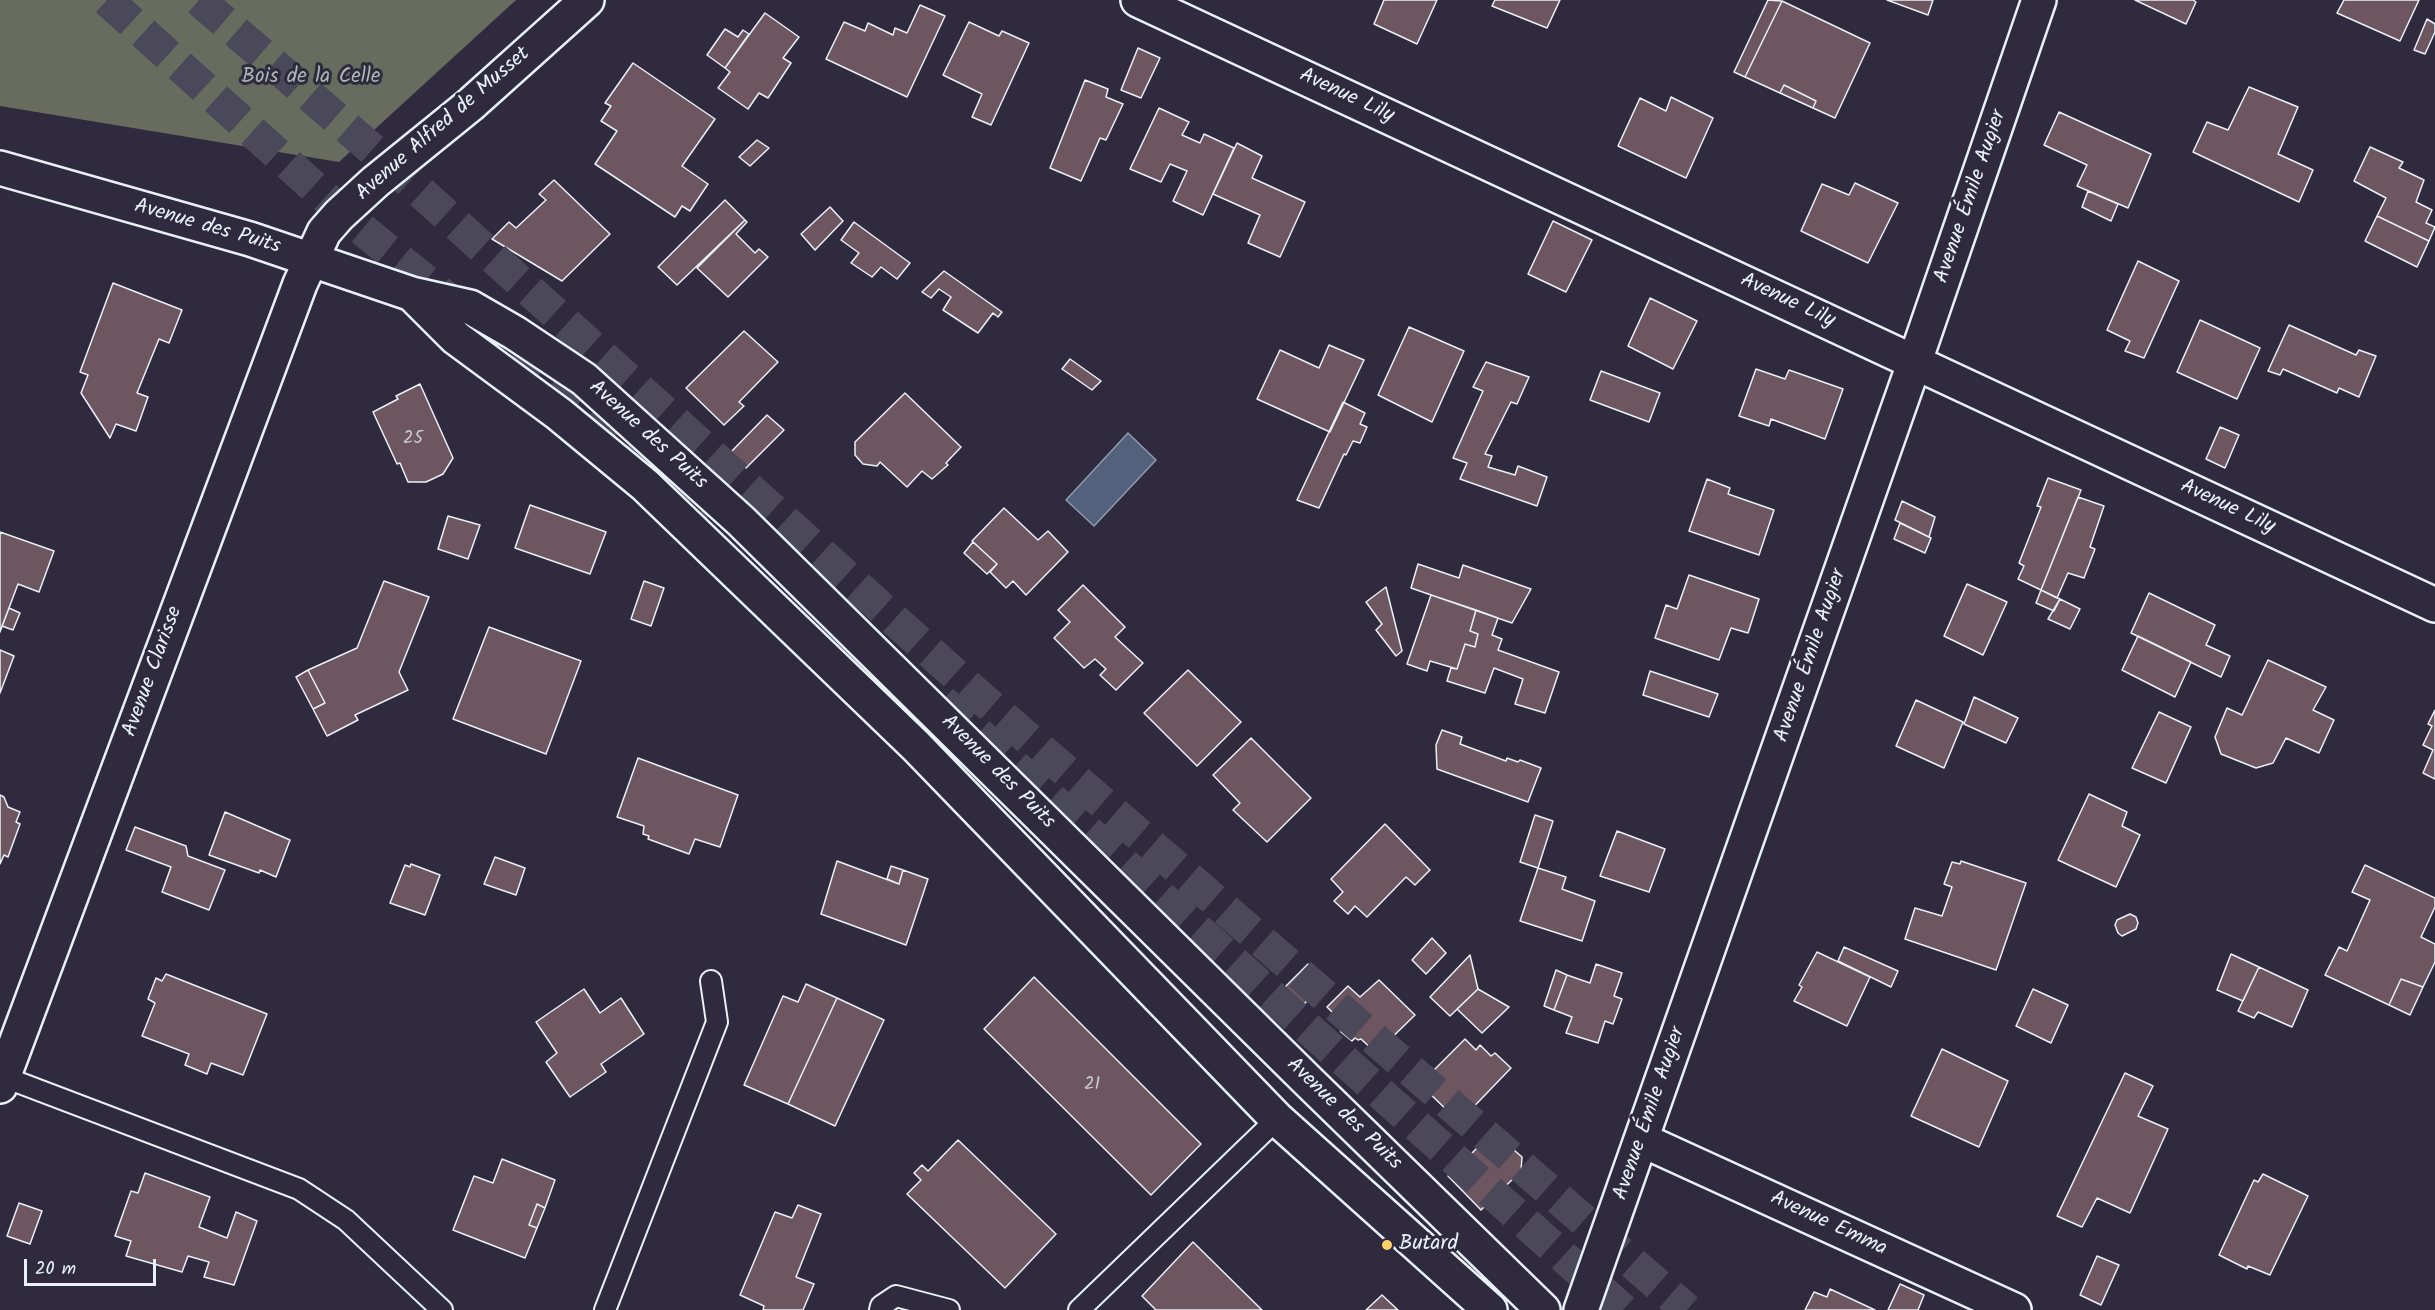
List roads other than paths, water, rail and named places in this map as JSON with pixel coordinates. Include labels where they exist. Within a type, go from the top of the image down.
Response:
[{"type":"street","name":"Avenue Alfred de Musset","points":[[311,258],[324,232],[339,215],[375,182],[470,105],[587,0]]},
{"type":"street","name":"Avenue Lily","points":[[1138,0],[2435,605]]},
{"type":"street","name":"Avenue Émile Augier","points":[[1581,1310],[1915,361],[2039,0]]},
{"type":"street","name":"Avenue des Puits","points":[[0,168],[311,258],[412,294],[470,308],[515,333],[584,379],[638,425],[741,520],[1543,1310]]},
{"type":"street","name":"Avenue Clarisse","points":[[2,1082],[311,258]]},
{"type":"street","name":"Avenue des Puits","points":[[412,294],[456,338],[559,414],[645,484],[916,746],[1277,1119],[1490,1310]]},
{"type":"street","name":"Avenue Emma","points":[[1642,1140],[2014,1310]]},
{"type":"lane","points":[[605,1310],[717,1022],[711,981]]},
{"type":"lane","points":[[2,1082],[299,1189],[345,1220],[442,1310]]},
{"type":"lane","points":[[1079,1310],[1277,1119]]},
{"type":"lane","points":[[880,1310],[881,1306],[896,1296],[949,1310]]},
{"type":"water","points":[[1128,433],[1156,460],[1094,526],[1066,500]]},
{"type":"tunnel","points":[[107,0],[347,217],[711,513]]},
{"type":"tunnel","points":[[199,0],[403,176],[970,688],[1687,1310]]},
{"type":"tunnel","points":[[942,701],[1623,1310]]},
{"type":"place","name":"Butard","points":[[1387,1245]]},
{"type":"park label","name":"Bois de la Celle","points":[[311,78]]}]
